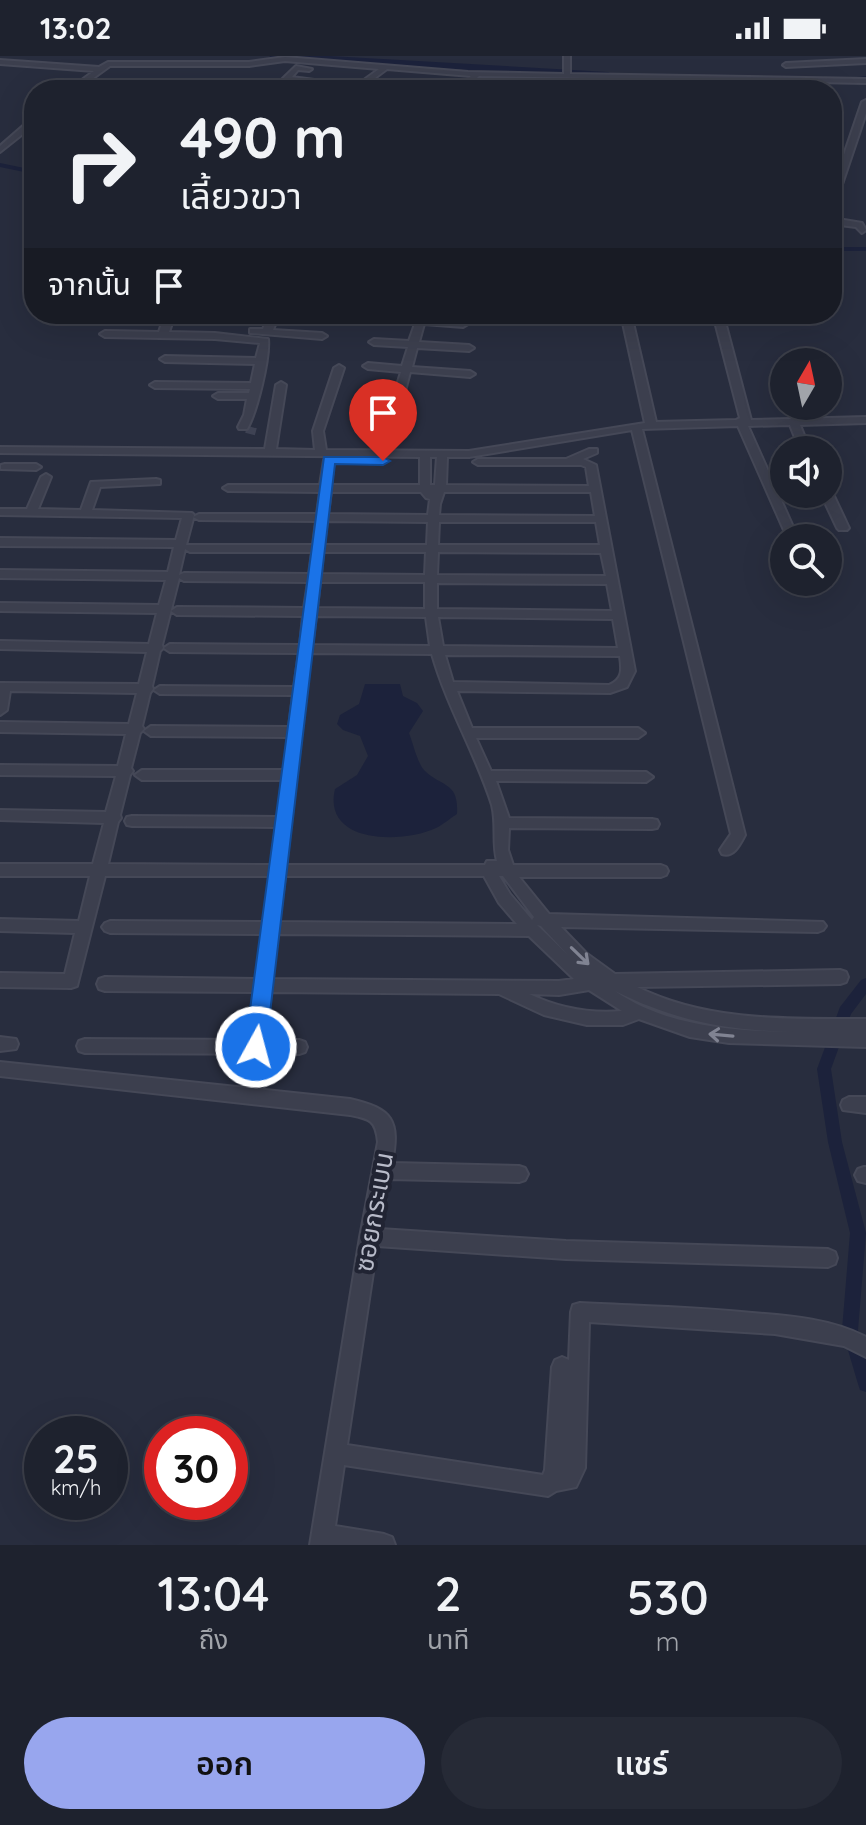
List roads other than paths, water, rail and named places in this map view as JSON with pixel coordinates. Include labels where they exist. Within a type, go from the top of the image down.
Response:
[{"type":"street","points":[[567,56],[567,74]]},
{"type":"street","points":[[84,80],[97,69],[115,63],[249,64],[285,59],[356,65],[405,80]]},
{"type":"street","points":[[795,80],[786,65],[866,61]]},
{"type":"street","points":[[0,62],[97,69]]},
{"type":"street","points":[[343,80],[356,65]]},
{"type":"street","points":[[365,80],[386,67],[468,74],[739,80]]},
{"type":"street","points":[[286,78],[296,68],[322,70]]},
{"type":"street","points":[[463,80],[468,74]]},
{"type":"street","points":[[472,80],[478,74]]},
{"type":"street","points":[[286,78],[302,80]]},
{"type":"street","points":[[842,81],[866,81]]},
{"type":"street","points":[[842,173],[866,102]]},
{"type":"street","points":[[0,150],[24,130]]},
{"type":"street","points":[[842,222],[859,225],[862,230]]},
{"type":"street","points":[[163,335],[167,324]]},
{"type":"street","points":[[267,332],[270,324]]},
{"type":"street","points":[[399,395],[419,324]]},
{"type":"street","points":[[628,324],[651,425]]},
{"type":"street","points":[[720,324],[744,421],[788,524]]},
{"type":"street","points":[[173,325],[322,336]]},
{"type":"street","points":[[105,334],[262,339],[266,344],[239,453]]},
{"type":"street","points":[[374,342],[469,348]]},
{"type":"street","points":[[165,359],[261,361]]},
{"type":"street","points":[[368,366],[470,374]]},
{"type":"street","points":[[256,1047],[325,488],[325,456],[318,431],[339,368]]},
{"type":"street","points":[[155,385],[218,396],[255,391]]},
{"type":"street","points":[[270,451],[281,385]]},
{"type":"street","points":[[239,453],[270,451],[325,456],[442,454],[507,450],[636,426],[866,420]]},
{"type":"street","points":[[793,421],[799,436]]},
{"type":"street","points":[[636,426],[738,835],[727,850]]},
{"type":"street","points":[[36,467],[2,473],[6,450],[239,453],[410,461]]},
{"type":"street","points":[[566,462],[593,451]]},
{"type":"street","points":[[425,454],[425,489],[434,504]]},
{"type":"street","points":[[442,454],[440,489],[434,504],[433,613],[438,651],[503,823],[498,841],[500,851],[534,923],[587,984],[638,1013],[706,1034],[797,1032],[866,1040]]},
{"type":"street","points":[[450,686],[610,689],[626,679],[629,671],[616,615],[591,465],[462,461]]},
{"type":"street","points":[[31,513],[46,477]]},
{"type":"street","points":[[86,513],[95,484],[156,482]]},
{"type":"street","points":[[228,488],[595,489]]},
{"type":"street","points":[[834,508],[843,528]]},
{"type":"street","points":[[0,512],[188,515],[186,546],[144,730],[126,771],[71,981],[0,980]]},
{"type":"street","points":[[199,517],[599,519]]},
{"type":"street","points":[[0,542],[605,549]]},
{"type":"street","points":[[0,574],[610,580]]},
{"type":"street","points":[[0,607],[616,615]]},
{"type":"street","points":[[0,645],[624,652]]},
{"type":"street","points":[[0,710],[3,687],[300,691]]},
{"type":"street","points":[[0,727],[295,732]]},
{"type":"street","points":[[469,733],[638,733]]},
{"type":"street","points":[[0,770],[126,771]]},
{"type":"street","points":[[142,775],[290,775]]},
{"type":"street","points":[[487,776],[646,777]]},
{"type":"street","points":[[0,815],[114,818]]},
{"type":"street","points":[[132,821],[284,822]]},
{"type":"street","points":[[503,823],[652,824]]},
{"type":"street","points":[[489,871],[500,851]]},
{"type":"street","points":[[0,870],[661,871]]},
{"type":"street","points":[[489,871],[498,889],[534,923],[607,981],[672,1011],[754,1031]]},
{"type":"street","points":[[110,927],[271,928],[534,923],[818,926]]},
{"type":"street","points":[[0,925],[85,927]]},
{"type":"street","points":[[105,984],[501,988],[607,981],[840,977]]},
{"type":"street","points":[[501,988],[546,1010],[612,1020],[638,1013]]},
{"type":"street","points":[[797,1032],[866,1026]]},
{"type":"street","points":[[85,1046],[299,1047]]},
{"type":"street","name":"ซอยกระเบน","points":[[0,1069],[238,1093],[373,1112],[385,1126],[387,1142],[369,1237],[322,1540]]},
{"type":"street","points":[[381,1171],[444,1175],[519,1174]]},
{"type":"street","points":[[369,1237],[566,1250],[828,1258]]},
{"type":"street","points":[[335,1453],[542,1487],[552,1481],[569,1480],[575,1468],[580,1312],[829,1330],[862,1344]]},
{"type":"street","points":[[552,1481],[562,1367]]},
{"type":"street","points":[[322,1540],[384,1545]]},
{"type":"water","points":[[365,684],[400,684],[403,696],[417,703],[423,711],[409,733],[417,757],[424,770],[452,790],[457,803],[457,814],[439,827],[421,833],[386,837],[352,830],[341,821],[334,807],[335,789],[357,775],[368,756],[360,736],[343,730],[337,724],[340,715],[359,704]]},
{"type":"waterway","points":[[274,56],[608,75]]},
{"type":"waterway","points":[[844,79],[866,78]]},
{"type":"waterway","points":[[0,165],[24,170]]},
{"type":"waterway","points":[[842,249],[866,249]]},
{"type":"waterway","points":[[866,984],[845,1011],[824,1069],[835,1142],[858,1233],[850,1330],[866,1384]]},
{"type":"tunnel","points":[[250,434],[252,427]]}]
